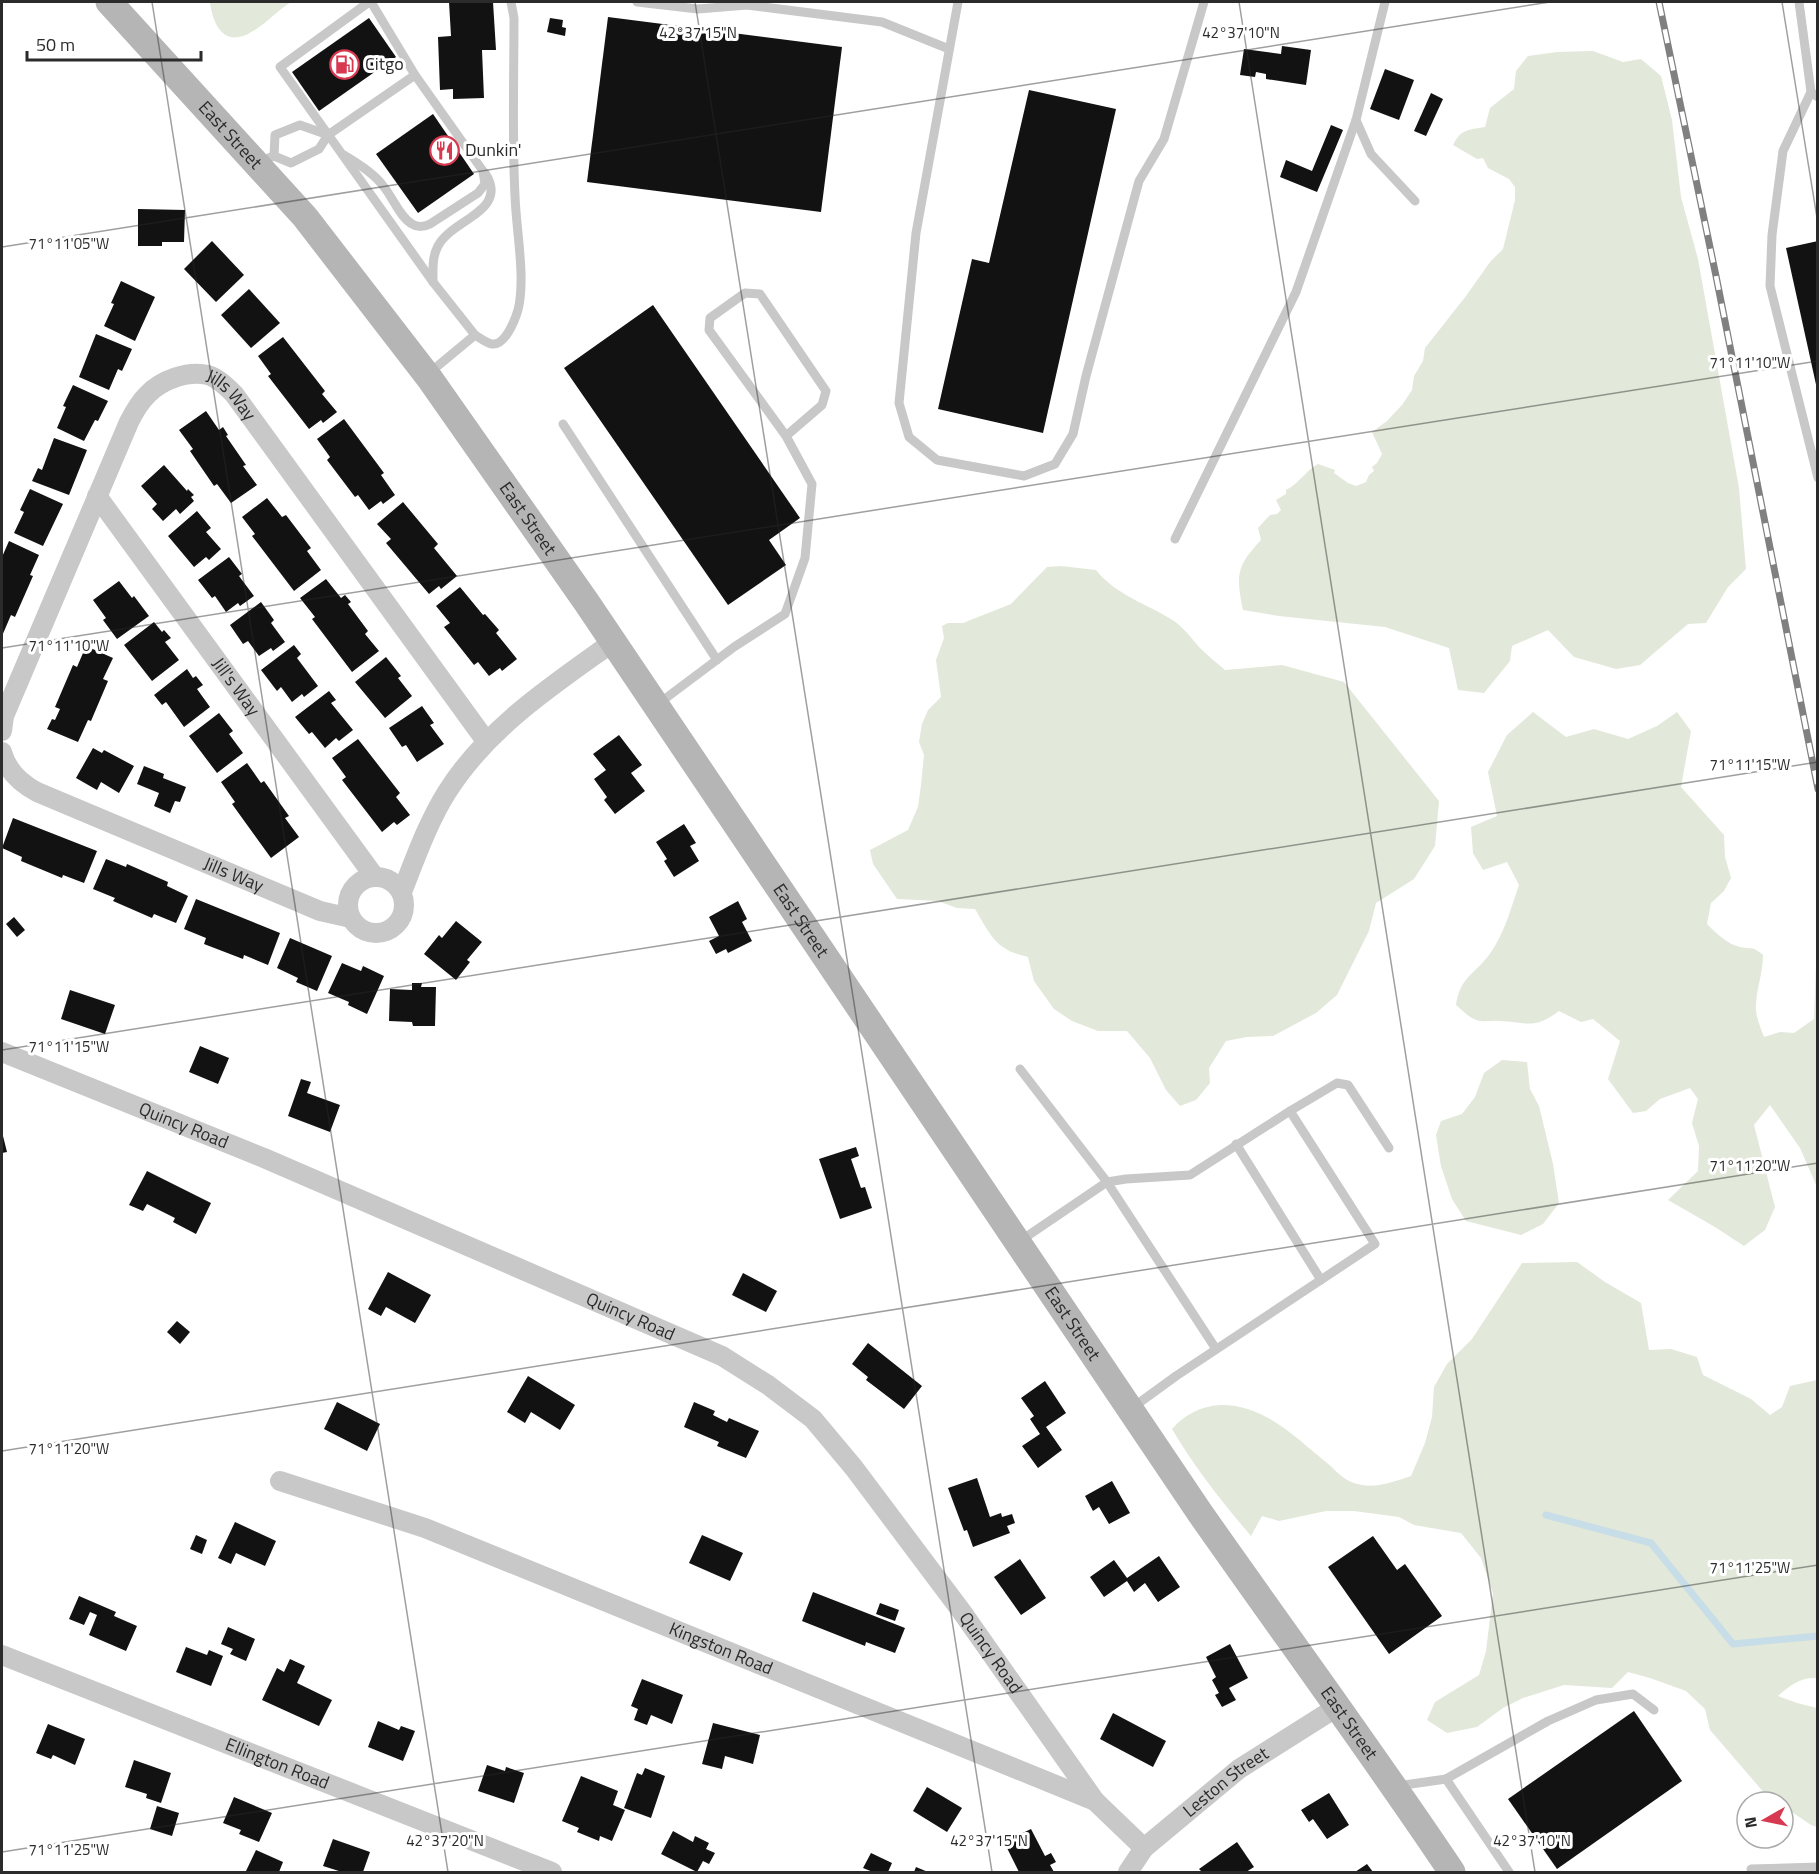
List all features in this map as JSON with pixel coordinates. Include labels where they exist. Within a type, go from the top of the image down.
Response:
[{"type":"main road","name":"East Street","points":[[109,2],[265,159],[305,217],[427,375],[613,642],[1213,1532],[1394,1786],[1452,1872]]},
{"type":"street","name":"Jills Way","points":[[2,731],[4,717],[129,422],[148,394],[161,384],[177,377],[208,375],[221,382],[234,394],[486,741]]},
{"type":"street","name":"Jill's Way","points":[[97,496],[374,876]]},
{"type":"street","name":"Jills Way","points":[[2,752],[4,762],[11,772],[37,792],[320,911],[351,918],[363,930],[380,933],[389,930],[401,918],[404,901],[402,892],[422,844],[447,792],[486,741],[538,696],[613,642]]},
{"type":"street","points":[[351,918],[348,909],[351,891],[365,878],[374,876],[390,880],[402,892]]},
{"type":"street","name":"Quincy Road","points":[[2,1052],[264,1158],[722,1356],[768,1385],[813,1419],[854,1468],[963,1611],[1095,1801]]},
{"type":"street","name":"Kingston Road","points":[[280,1480],[425,1528],[1095,1801],[1144,1848]]},
{"type":"street","name":"Ellington Road","points":[[2,1655],[552,1872]]},
{"type":"street","name":"Leston Street","points":[[1128,1872],[1144,1848],[1239,1769],[1337,1707]]},
{"type":"lane","points":[[433,282],[433,260],[442,239],[484,207],[490,199],[491,182],[415,75],[370,2],[280,67],[433,282],[476,335],[491,344],[498,343],[508,333],[518,312],[521,292],[514,194],[514,18],[511,2]]},
{"type":"lane","points":[[637,2],[698,9],[747,5],[882,22],[949,49]]},
{"type":"lane","points":[[957,2],[916,233],[899,403],[909,436],[937,460],[1024,476],[1055,464],[1073,434],[1086,375],[1139,181],[1164,139],[1204,2]]},
{"type":"lane","points":[[1175,539],[1296,292],[1356,120],[1385,2]]},
{"type":"lane","points":[[1800,2],[1814,95],[1783,151],[1772,235],[1770,286],[1818,478]]},
{"type":"lane","points":[[328,135],[300,125],[275,135],[265,159],[291,163],[319,149],[328,135],[415,75]]},
{"type":"lane","points":[[1356,120],[1371,154],[1415,201]]},
{"type":"lane","points":[[338,151],[373,175],[414,226],[423,227],[430,224],[478,193],[485,184],[483,171]]},
{"type":"lane","points":[[656,706],[717,660],[785,614],[805,558],[812,484],[786,435],[709,330],[710,318],[745,293],[760,294],[826,391],[822,405],[786,435]]},
{"type":"lane","points":[[427,375],[476,335]]},
{"type":"lane","points":[[563,424],[717,660]]},
{"type":"lane","points":[[1020,1069],[1107,1182],[1216,1349]]},
{"type":"lane","points":[[1018,1243],[1107,1182],[1190,1175],[1236,1144],[1337,1083],[1348,1085],[1389,1148]]},
{"type":"lane","points":[[1130,1409],[1375,1244],[1290,1111]]},
{"type":"lane","points":[[1236,1144],[1321,1280]]},
{"type":"lane","points":[[1394,1786],[1446,1779],[1548,1720],[1596,1700],[1632,1694],[1654,1710]]},
{"type":"lane","points":[[1446,1779],[1509,1872]]},
{"type":"lane","points":[[1750,1871],[1818,1867]]},
{"type":"shaded area","points":[[210,2],[291,2],[258,28],[243,36],[235,37],[222,32],[214,19]]},
{"type":"shaded area","points":[[1593,51],[1623,62],[1641,59],[1661,76],[1672,120],[1681,197],[1698,259],[1739,488],[1746,569],[1728,587],[1706,623],[1688,624],[1640,665],[1616,669],[1574,657],[1548,630],[1512,646],[1510,661],[1484,693],[1458,690],[1449,648],[1385,627],[1243,610],[1239,588],[1242,565],[1261,540],[1258,528],[1270,515],[1277,514],[1281,510],[1276,500],[1286,494],[1286,490],[1318,464],[1335,470],[1334,473],[1356,486],[1366,482],[1374,471],[1372,467],[1382,454],[1372,432],[1387,421],[1402,405],[1412,390],[1414,376],[1423,361],[1425,348],[1490,262],[1503,249],[1515,200],[1515,187],[1509,179],[1488,168],[1483,158],[1477,159],[1453,145],[1456,140],[1466,131],[1485,127],[1490,108],[1514,89],[1516,71],[1528,56]]},
{"type":"shaded area","points":[[1061,566],[1096,570],[1123,593],[1178,624],[1225,670],[1282,665],[1344,682],[1439,801],[1435,846],[1414,879],[1376,903],[1369,931],[1337,995],[1316,1013],[1273,1036],[1226,1041],[1209,1068],[1210,1083],[1196,1100],[1180,1106],[1166,1090],[1150,1058],[1127,1031],[1098,1031],[1072,1021],[1054,1009],[1034,981],[1028,957],[1001,946],[990,934],[975,909],[957,908],[938,901],[897,899],[873,864],[870,850],[908,830],[918,807],[924,755],[919,742],[922,724],[928,710],[941,697],[936,660],[944,638],[942,626],[948,623],[963,623],[1011,604],[1047,567]]},
{"type":"shaded area","points":[[1533,712],[1566,737],[1594,729],[1628,739],[1657,726],[1677,712],[1691,731],[1681,787],[1724,835],[1725,857],[1731,878],[1724,891],[1711,903],[1707,924],[1731,943],[1754,949],[1763,955],[1756,1008],[1764,1037],[1780,1032],[1794,1033],[1814,1019],[1817,964],[1817,1187],[1800,1148],[1770,1105],[1754,1125],[1775,1207],[1765,1230],[1744,1246],[1668,1200],[1698,1171],[1699,1146],[1692,1123],[1698,1099],[1690,1088],[1660,1099],[1646,1111],[1633,1113],[1608,1079],[1620,1041],[1593,1019],[1581,1022],[1559,1011],[1543,1021],[1530,1024],[1482,1021],[1470,1017],[1456,1005],[1464,982],[1489,955],[1499,939],[1519,885],[1507,862],[1483,870],[1473,853],[1471,827],[1497,816],[1488,772],[1507,735]]},
{"type":"shaded area","points":[[1502,1060],[1527,1062],[1530,1089],[1539,1106],[1553,1164],[1559,1203],[1543,1224],[1521,1235],[1466,1221],[1452,1199],[1441,1166],[1436,1135],[1441,1121],[1462,1114],[1475,1097],[1484,1073]]},
{"type":"shaded area","points":[[1577,1262],[1641,1303],[1649,1350],[1671,1349],[1697,1357],[1703,1375],[1751,1399],[1770,1415],[1782,1407],[1790,1386],[1817,1380],[1817,1678],[1796,1682],[1778,1696],[1817,1708],[1817,1827],[1795,1814],[1795,1790],[1762,1790],[1710,1730],[1705,1709],[1686,1691],[1628,1672],[1612,1688],[1564,1685],[1523,1698],[1503,1708],[1477,1727],[1447,1733],[1427,1720],[1435,1702],[1479,1675],[1486,1651],[1493,1593],[1481,1558],[1461,1533],[1414,1525],[1399,1517],[1354,1511],[1326,1511],[1279,1521],[1262,1516],[1251,1536],[1209,1484],[1172,1429],[1182,1419],[1200,1409],[1220,1405],[1236,1406],[1265,1416],[1278,1424],[1349,1481],[1373,1486],[1411,1476],[1425,1443],[1432,1417],[1434,1387],[1447,1364],[1472,1339],[1522,1263]]},
{"type":"building","points":[[449,2],[493,2],[496,50],[482,50],[484,98],[453,99],[453,89],[440,90],[438,37],[451,36]]},
{"type":"building","points":[[608,17],[842,47],[821,212],[587,182]]},
{"type":"building","name":"Citgo","points":[[369,18],[396,57],[319,111],[292,72]]},
{"type":"building","points":[[550,18],[563,20],[562,27],[566,28],[565,36],[547,32]]},
{"type":"building","points":[[1282,46],[1311,50],[1306,85],[1266,79],[1266,74],[1256,72],[1255,77],[1240,75],[1244,49],[1281,54]]},
{"type":"building","points":[[1385,69],[1414,80],[1399,120],[1370,109]]},
{"type":"building","points":[[1029,90],[1116,109],[1043,433],[938,409],[972,259],[989,263]]},
{"type":"building","points":[[1431,93],[1443,99],[1426,136],[1414,131]]},
{"type":"building","points":[[433,114],[474,174],[418,213],[376,154]]},
{"type":"building","points":[[1331,125],[1343,130],[1317,192],[1280,177],[1286,160],[1312,171]]},
{"type":"building","points":[[138,209],[185,210],[184,242],[162,242],[162,246],[138,246]]},
{"type":"building","points":[[212,241],[244,275],[216,302],[184,269]]},
{"type":"building","points":[[1818,241],[1818,389],[1817,389],[1786,248]]},
{"type":"building","points":[[121,281],[155,297],[135,341],[104,326]]},
{"type":"building","points":[[249,289],[280,323],[251,348],[221,315]]},
{"type":"building","points":[[653,305],[800,518],[769,540],[786,565],[728,605],[564,368]]},
{"type":"building","points":[[96,334],[132,349],[122,371],[118,369],[109,390],[79,377]]},
{"type":"building","points":[[283,337],[325,391],[322,394],[337,412],[323,423],[321,420],[309,429],[268,376],[271,374],[258,356]]},
{"type":"building","points":[[73,385],[108,401],[84,441],[57,428],[66,407],[63,406]]},
{"type":"building","points":[[206,411],[219,430],[223,427],[228,435],[226,436],[246,465],[243,466],[257,485],[231,503],[217,484],[214,486],[190,451],[193,449],[179,430]]},
{"type":"building","points":[[344,419],[384,473],[381,475],[395,495],[369,510],[358,495],[355,497],[327,460],[330,457],[317,439]]},
{"type":"building","points":[[54,438],[87,450],[69,495],[32,481],[38,468],[42,470]]},
{"type":"building","points":[[164,465],[187,491],[188,489],[194,495],[191,497],[194,501],[180,514],[176,509],[163,521],[152,509],[157,504],[141,486]]},
{"type":"building","points":[[30,489],[63,504],[43,546],[14,533],[24,512],[20,510]]},
{"type":"building","points":[[267,498],[282,517],[286,515],[311,548],[307,551],[321,570],[294,591],[252,536],[255,534],[242,517]]},
{"type":"building","points":[[403,502],[438,544],[434,548],[457,576],[441,589],[439,586],[429,594],[386,543],[391,539],[377,524]]},
{"type":"building","points":[[197,511],[211,528],[206,532],[221,549],[209,560],[206,557],[194,567],[168,536]]},
{"type":"building","points":[[9,541],[39,555],[30,575],[33,576],[15,617],[11,615],[2,636],[2,557]]},
{"type":"building","points":[[229,557],[242,574],[239,576],[254,596],[240,606],[238,603],[226,612],[215,596],[212,598],[198,580]]},
{"type":"building","points":[[326,579],[341,598],[345,595],[351,602],[348,604],[368,631],[365,634],[379,651],[352,672],[312,619],[315,617],[300,598]]},
{"type":"building","points":[[119,581],[149,616],[117,639],[103,620],[106,618],[93,600]]},
{"type":"building","points":[[460,587],[499,630],[496,633],[517,659],[502,671],[500,668],[489,676],[478,662],[474,665],[444,627],[450,623],[436,606]]},
{"type":"building","points":[[261,602],[274,620],[271,623],[285,642],[273,651],[271,648],[259,656],[248,641],[243,644],[230,625]]},
{"type":"building","points":[[154,622],[171,638],[165,642],[179,660],[152,681],[124,645]]},
{"type":"building","points":[[294,645],[301,654],[297,658],[318,686],[304,697],[302,694],[292,702],[281,687],[277,691],[261,670]]},
{"type":"building","points":[[86,646],[113,658],[103,679],[108,681],[91,721],[88,720],[78,742],[47,729],[52,719],[55,720],[60,709],[55,707],[73,665],[77,667]]},
{"type":"building","points":[[386,657],[401,676],[398,678],[412,696],[385,718],[355,682]]},
{"type":"building","points":[[187,669],[193,678],[196,676],[203,685],[197,689],[210,707],[184,727],[166,702],[162,705],[154,695]]},
{"type":"building","points":[[329,691],[336,700],[331,703],[353,730],[339,741],[336,738],[325,748],[295,717]]},
{"type":"building","points":[[422,706],[434,723],[430,725],[444,744],[417,762],[406,745],[402,747],[389,728]]},
{"type":"building","points":[[219,713],[233,731],[229,734],[243,753],[217,773],[189,736]]},
{"type":"building","points":[[619,735],[642,765],[631,773],[645,791],[615,814],[604,800],[607,797],[594,779],[606,770],[593,754]]},
{"type":"building","points":[[358,739],[400,793],[396,797],[410,815],[397,825],[394,822],[382,832],[342,780],[346,777],[332,758]]},
{"type":"building","points":[[93,748],[102,753],[104,750],[134,766],[119,793],[101,782],[97,790],[76,778]]},
{"type":"building","points":[[247,763],[261,783],[264,781],[289,816],[285,818],[299,837],[271,858],[232,804],[235,802],[221,782]]},
{"type":"building","points":[[144,766],[164,774],[163,778],[186,787],[180,802],[175,801],[170,813],[154,806],[159,793],[137,784]]},
{"type":"building","points":[[13,818],[97,851],[84,883],[63,875],[62,878],[21,861],[22,857],[2,848]]},
{"type":"building","points":[[684,824],[696,843],[690,846],[699,861],[674,877],[664,861],[667,859],[656,842]]},
{"type":"building","points":[[106,859],[126,867],[127,864],[168,882],[167,886],[188,896],[176,923],[154,914],[152,918],[113,901],[115,898],[93,889]]},
{"type":"building","points":[[196,899],[280,933],[268,965],[244,955],[243,959],[204,944],[206,938],[184,929]]},
{"type":"building","points":[[738,901],[747,919],[742,922],[752,941],[728,953],[726,949],[716,954],[709,941],[719,936],[709,917]]},
{"type":"building","points":[[14,917],[25,930],[17,937],[6,924]]},
{"type":"building","points":[[456,921],[482,942],[467,960],[470,962],[456,980],[424,954],[439,935],[442,938]]},
{"type":"building","points":[[290,938],[332,956],[317,991],[296,982],[298,978],[277,968]]},
{"type":"building","points":[[342,963],[361,971],[363,966],[384,976],[367,1014],[348,1005],[349,1002],[328,993]]},
{"type":"building","points":[[412,983],[422,983],[421,987],[436,987],[435,1026],[413,1026],[412,1022],[389,1021],[390,989],[412,990]]},
{"type":"building","points":[[70,990],[115,1005],[105,1034],[61,1019]]},
{"type":"building","points":[[200,1046],[229,1058],[218,1084],[189,1072]]},
{"type":"building","points":[[301,1079],[311,1082],[307,1093],[340,1105],[330,1132],[288,1116]]},
{"type":"building","points":[[2,1132],[7,1152],[2,1153]]},
{"type":"building","points":[[856,1147],[859,1156],[851,1159],[861,1188],[865,1187],[872,1208],[840,1219],[819,1159]]},
{"type":"building","points":[[147,1171],[211,1203],[196,1234],[173,1222],[175,1218],[147,1204],[143,1211],[129,1205]]},
{"type":"building","points":[[388,1272],[431,1295],[415,1323],[386,1307],[381,1316],[368,1309]]},
{"type":"building","points":[[743,1273],[777,1291],[766,1312],[732,1295]]},
{"type":"building","points":[[177,1321],[190,1332],[180,1344],[167,1332]]},
{"type":"building","points":[[868,1343],[922,1386],[904,1409],[866,1380],[868,1377],[852,1364]]},
{"type":"building","points":[[528,1376],[575,1405],[560,1430],[531,1412],[525,1423],[507,1412]]},
{"type":"building","points":[[1045,1381],[1066,1413],[1046,1427],[1062,1450],[1038,1468],[1022,1446],[1040,1434],[1030,1419],[1034,1416],[1021,1398]]},
{"type":"building","points":[[337,1402],[380,1424],[367,1451],[324,1429]]},
{"type":"building","points":[[694,1402],[715,1411],[713,1415],[727,1422],[729,1418],[759,1431],[746,1458],[717,1446],[719,1442],[684,1427]]},
{"type":"building","points":[[977,1478],[990,1517],[1001,1513],[1002,1517],[1012,1514],[1015,1523],[1007,1526],[1010,1533],[973,1547],[967,1530],[964,1531],[948,1488]]},
{"type":"building","points":[[1112,1481],[1130,1513],[1109,1524],[1099,1507],[1093,1511],[1085,1496]]},
{"type":"building","points":[[235,1522],[276,1541],[265,1566],[236,1553],[231,1564],[218,1558]]},
{"type":"building","points":[[196,1535],[207,1540],[202,1554],[190,1549]]},
{"type":"building","points":[[702,1535],[743,1553],[730,1581],[689,1563]]},
{"type":"building","points":[[1373,1536],[1397,1570],[1405,1564],[1442,1616],[1389,1654],[1328,1567]]},
{"type":"building","points":[[1159,1556],[1180,1587],[1158,1602],[1145,1583],[1134,1592],[1127,1581],[1104,1597],[1090,1577],[1114,1560],[1127,1578]]},
{"type":"building","points":[[1020,1559],[1046,1598],[1021,1615],[994,1577]]},
{"type":"building","points":[[813,1592],[905,1628],[895,1653],[866,1642],[865,1646],[802,1621]]},
{"type":"building","points":[[79,1596],[116,1612],[114,1616],[137,1626],[126,1651],[89,1635],[97,1615],[90,1612],[84,1625],[69,1619]]},
{"type":"building","points":[[880,1603],[899,1610],[895,1621],[876,1614]]},
{"type":"building","points":[[228,1627],[255,1639],[246,1661],[230,1654],[233,1649],[221,1644]]},
{"type":"building","points":[[1230,1644],[1248,1678],[1229,1688],[1236,1700],[1222,1707],[1215,1695],[1219,1693],[1212,1680],[1216,1677],[1206,1657]]},
{"type":"building","points":[[186,1647],[207,1655],[209,1650],[223,1656],[211,1686],[176,1672]]},
{"type":"building","points":[[290,1659],[305,1666],[297,1683],[332,1700],[319,1726],[262,1700],[277,1668],[284,1672]]},
{"type":"building","points":[[642,1679],[683,1695],[672,1724],[651,1715],[647,1725],[634,1720],[638,1709],[631,1706]]},
{"type":"building","points":[[1634,1711],[1682,1781],[1557,1869],[1508,1799]]},
{"type":"building","points":[[1113,1713],[1166,1741],[1153,1767],[1100,1739]]},
{"type":"building","points":[[378,1721],[399,1730],[401,1726],[415,1731],[403,1761],[368,1747]]},
{"type":"building","points":[[713,1723],[760,1735],[753,1764],[725,1756],[722,1769],[702,1764]]},
{"type":"building","points":[[48,1724],[85,1739],[75,1765],[53,1755],[51,1759],[36,1753]]},
{"type":"building","points":[[134,1760],[171,1773],[161,1803],[146,1798],[147,1794],[125,1787]]},
{"type":"building","points":[[487,1765],[505,1771],[506,1767],[524,1773],[514,1803],[478,1791]]},
{"type":"building","points":[[645,1768],[665,1776],[651,1818],[624,1808],[637,1773],[642,1775]]},
{"type":"building","points":[[581,1776],[618,1791],[613,1805],[625,1810],[612,1841],[600,1836],[599,1841],[577,1832],[579,1828],[562,1821]]},
{"type":"building","points":[[927,1787],[962,1808],[947,1832],[913,1811]]},
{"type":"building","points":[[1329,1793],[1349,1825],[1327,1839],[1313,1819],[1309,1822],[1301,1810]]},
{"type":"building","points":[[234,1797],[272,1813],[259,1842],[239,1834],[241,1830],[223,1823]]},
{"type":"building","points":[[157,1806],[179,1813],[172,1836],[150,1829]]},
{"type":"building","points":[[1031,1829],[1045,1856],[1051,1853],[1056,1862],[1050,1865],[1054,1872],[1019,1872],[1004,1842]]},
{"type":"building","points":[[673,1831],[693,1842],[695,1836],[709,1843],[706,1849],[715,1853],[709,1864],[703,1861],[697,1872],[661,1854]]},
{"type":"building","points":[[333,1839],[370,1852],[363,1872],[342,1872],[323,1866]]},
{"type":"building","points":[[1237,1842],[1254,1867],[1246,1872],[1202,1872],[1199,1869]]},
{"type":"building","points":[[256,1850],[283,1862],[279,1872],[246,1871]]},
{"type":"building","points":[[871,1853],[892,1863],[888,1872],[873,1872],[863,1868]]},
{"type":"building","points":[[1367,1864],[1373,1872],[1355,1872]]},
{"type":"building","points":[[916,1867],[928,1872],[914,1872]]},
{"type":"waterway","points":[[1546,1515],[1651,1543],[1733,1644],[1818,1636]]},
{"type":"railway","points":[[1659,2],[1818,789]]},
{"type":"place","name":"Citgo","points":[[344,64]]},
{"type":"place","name":"Dunkin'","points":[[444,150]]}]
